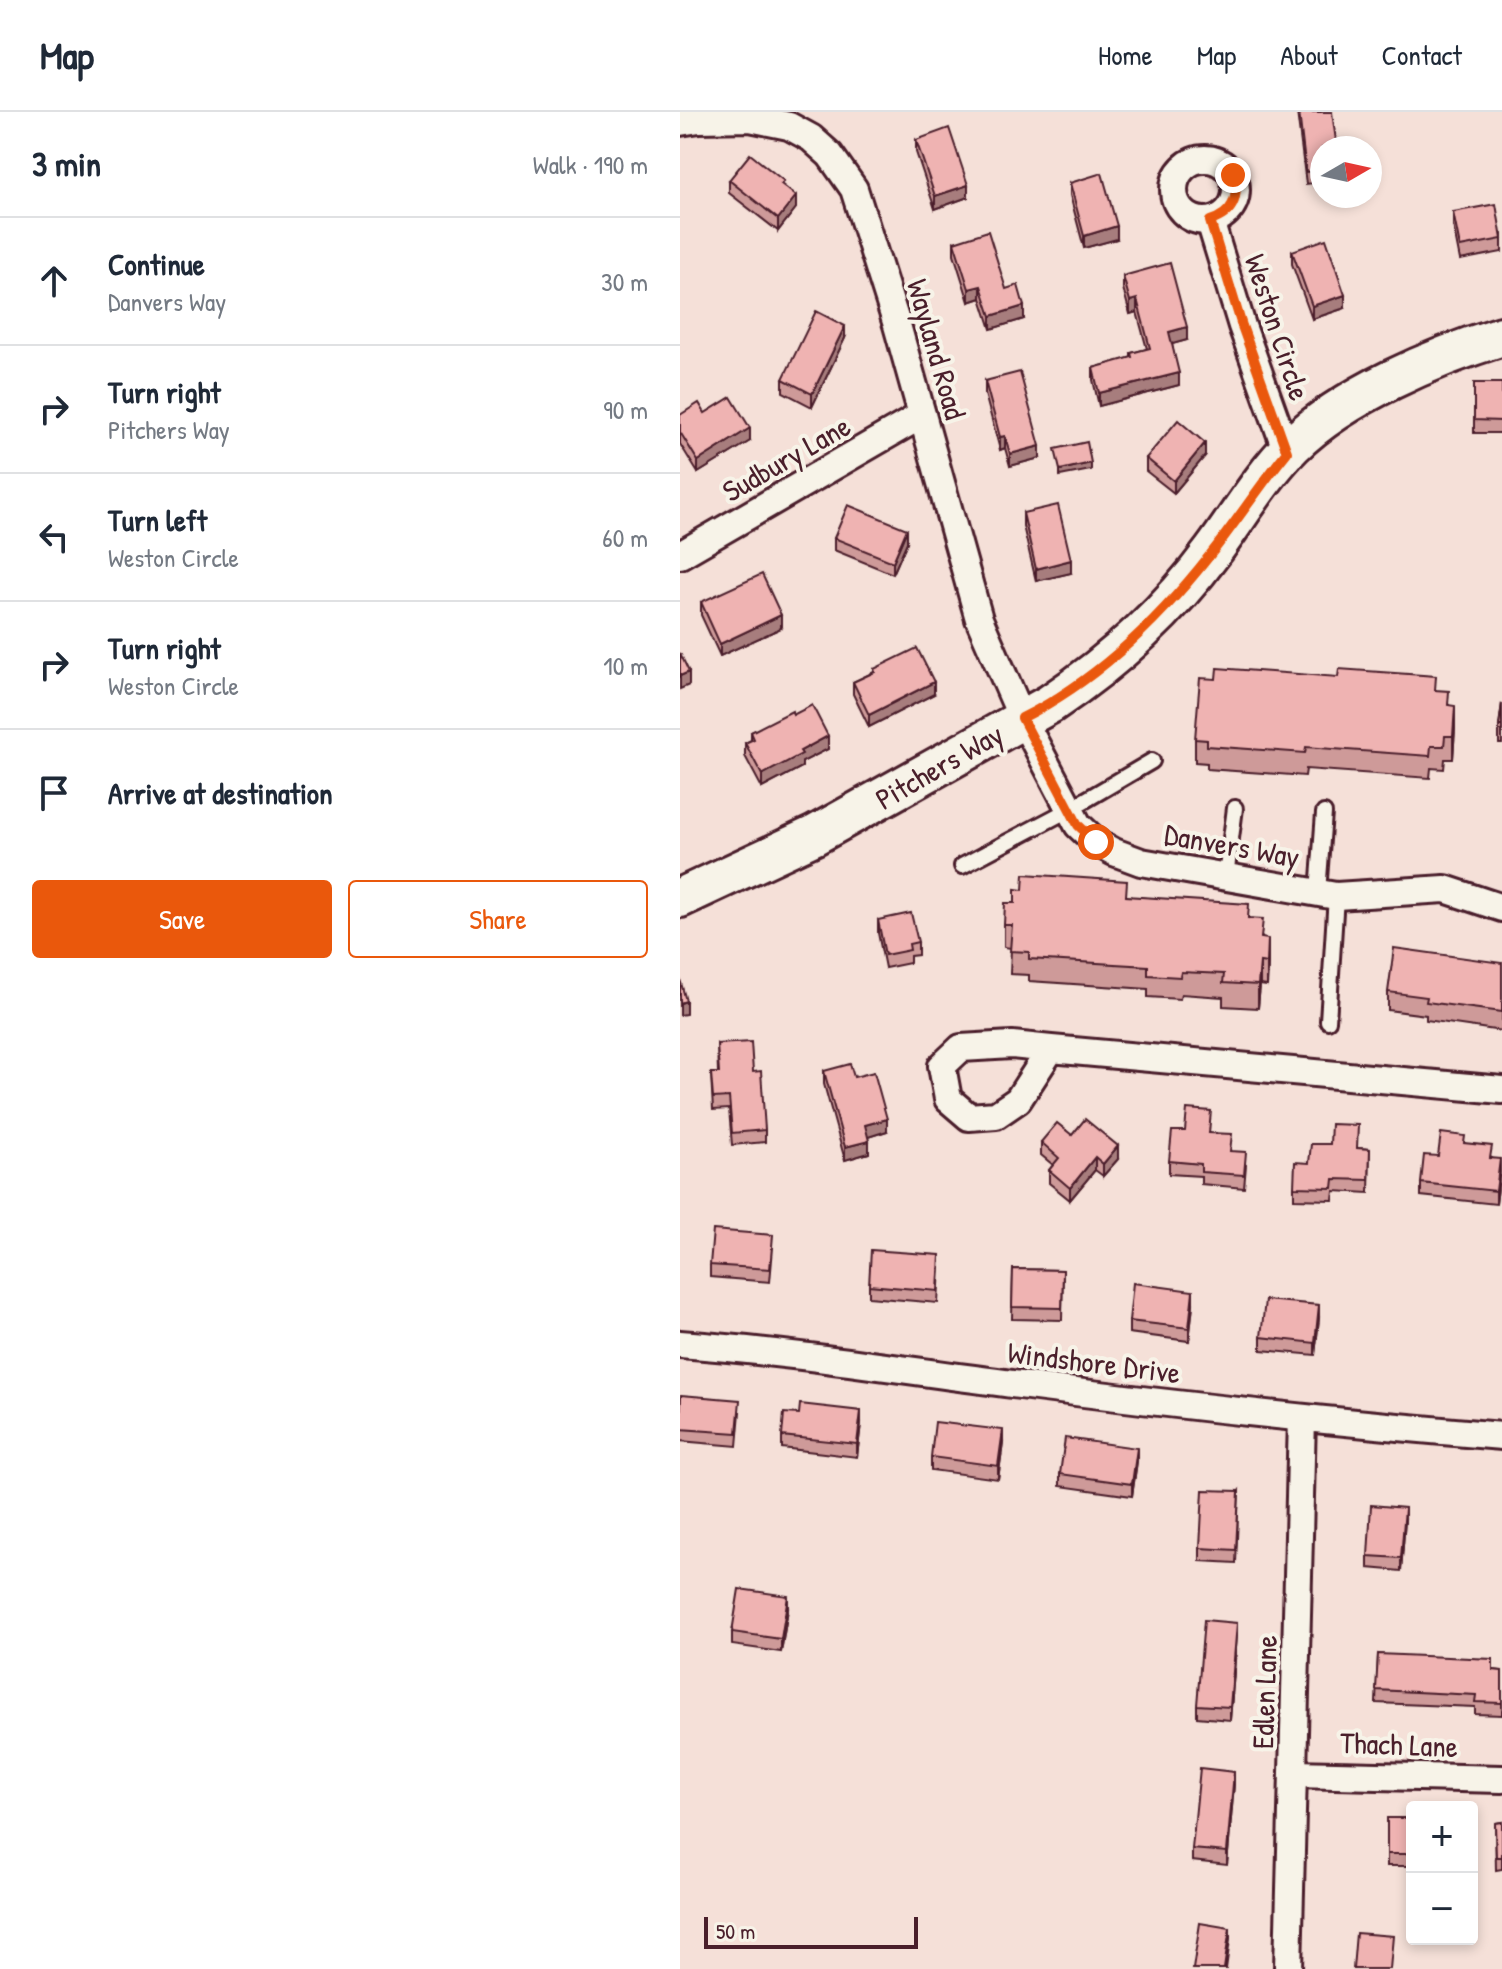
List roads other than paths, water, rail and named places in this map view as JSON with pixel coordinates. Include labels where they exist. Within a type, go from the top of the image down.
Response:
[{"type":"main road","name":"Pitchers Way","points":[[680,898],[827,829],[1075,687],[1108,662],[1193,577],[1287,452],[1313,428],[1354,401],[1426,363],[1502,336]]},
{"type":"street","name":"Wayland Road","points":[[680,122],[750,118],[789,126],[811,138],[842,168],[862,206],[979,619],[1022,718]]},
{"type":"street","name":"Weston Circle","points":[[1210,221],[1242,326],[1287,452]]},
{"type":"street","name":"Sudbury Lane","points":[[680,555],[922,415]]},
{"type":"street","name":"Danvers Way","points":[[1022,718],[1078,825],[1096,842],[1114,852],[1141,862],[1327,894],[1445,889],[1502,908]]},
{"type":"street","points":[[1051,1049],[1502,1090]]},
{"type":"street","name":"Windshore Drive","points":[[680,1344],[1147,1401],[1502,1436]]},
{"type":"street","name":"Edlen Lane","points":[[1288,1969],[1302,1418]]},
{"type":"street","name":"Thach Lane","points":[[1294,1774],[1502,1779]]},
{"type":"lane","points":[[962,866],[1152,761]]},
{"type":"lane","points":[[1226,876],[1235,808]]},
{"type":"lane","points":[[1324,813],[1328,1021]]}]
